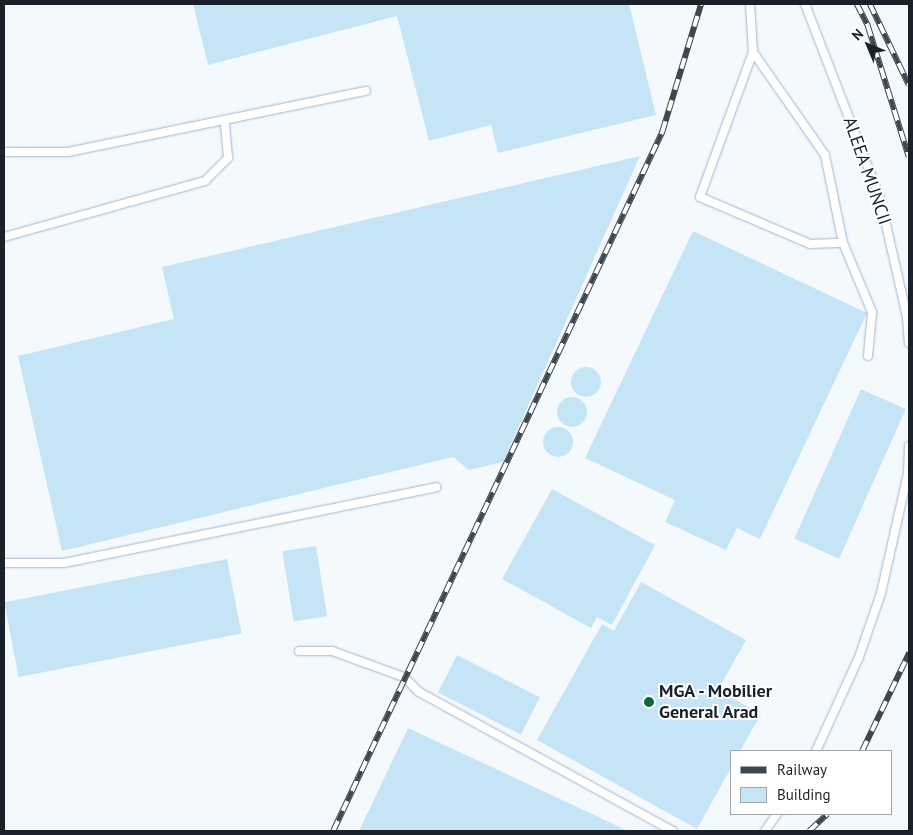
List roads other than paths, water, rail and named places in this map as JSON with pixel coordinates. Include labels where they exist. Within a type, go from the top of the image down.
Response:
[{"type":"lane","points":[[750,4],[753,52],[700,197],[810,244],[844,242]]},
{"type":"lane","name":"ALEEA MUNCII","points":[[805,4],[880,198],[907,317],[909,343]]},
{"type":"lane","points":[[753,52],[826,155],[844,242],[872,312],[868,356]]},
{"type":"lane","points":[[4,152],[68,152],[366,91]]},
{"type":"lane","points":[[4,237],[206,181],[228,158],[225,120]]},
{"type":"lane","points":[[816,750],[859,657],[881,593],[896,530],[909,446]]},
{"type":"lane","points":[[4,563],[64,563],[436,487]]},
{"type":"lane","points":[[299,651],[332,652],[404,677],[419,692],[673,831]]},
{"type":"lane","points":[[764,831],[776,815]]},
{"type":"railway","points":[[333,831],[662,132],[701,4]]},
{"type":"railway","points":[[857,4],[868,26],[909,157]]},
{"type":"railway","points":[[870,4],[909,85]]},
{"type":"railway","points":[[862,750],[909,653]]},
{"type":"railway","points":[[809,831],[826,815]]},
{"type":"place","name":"MGA - Mobilier General Arad","points":[[649,702]]}]
